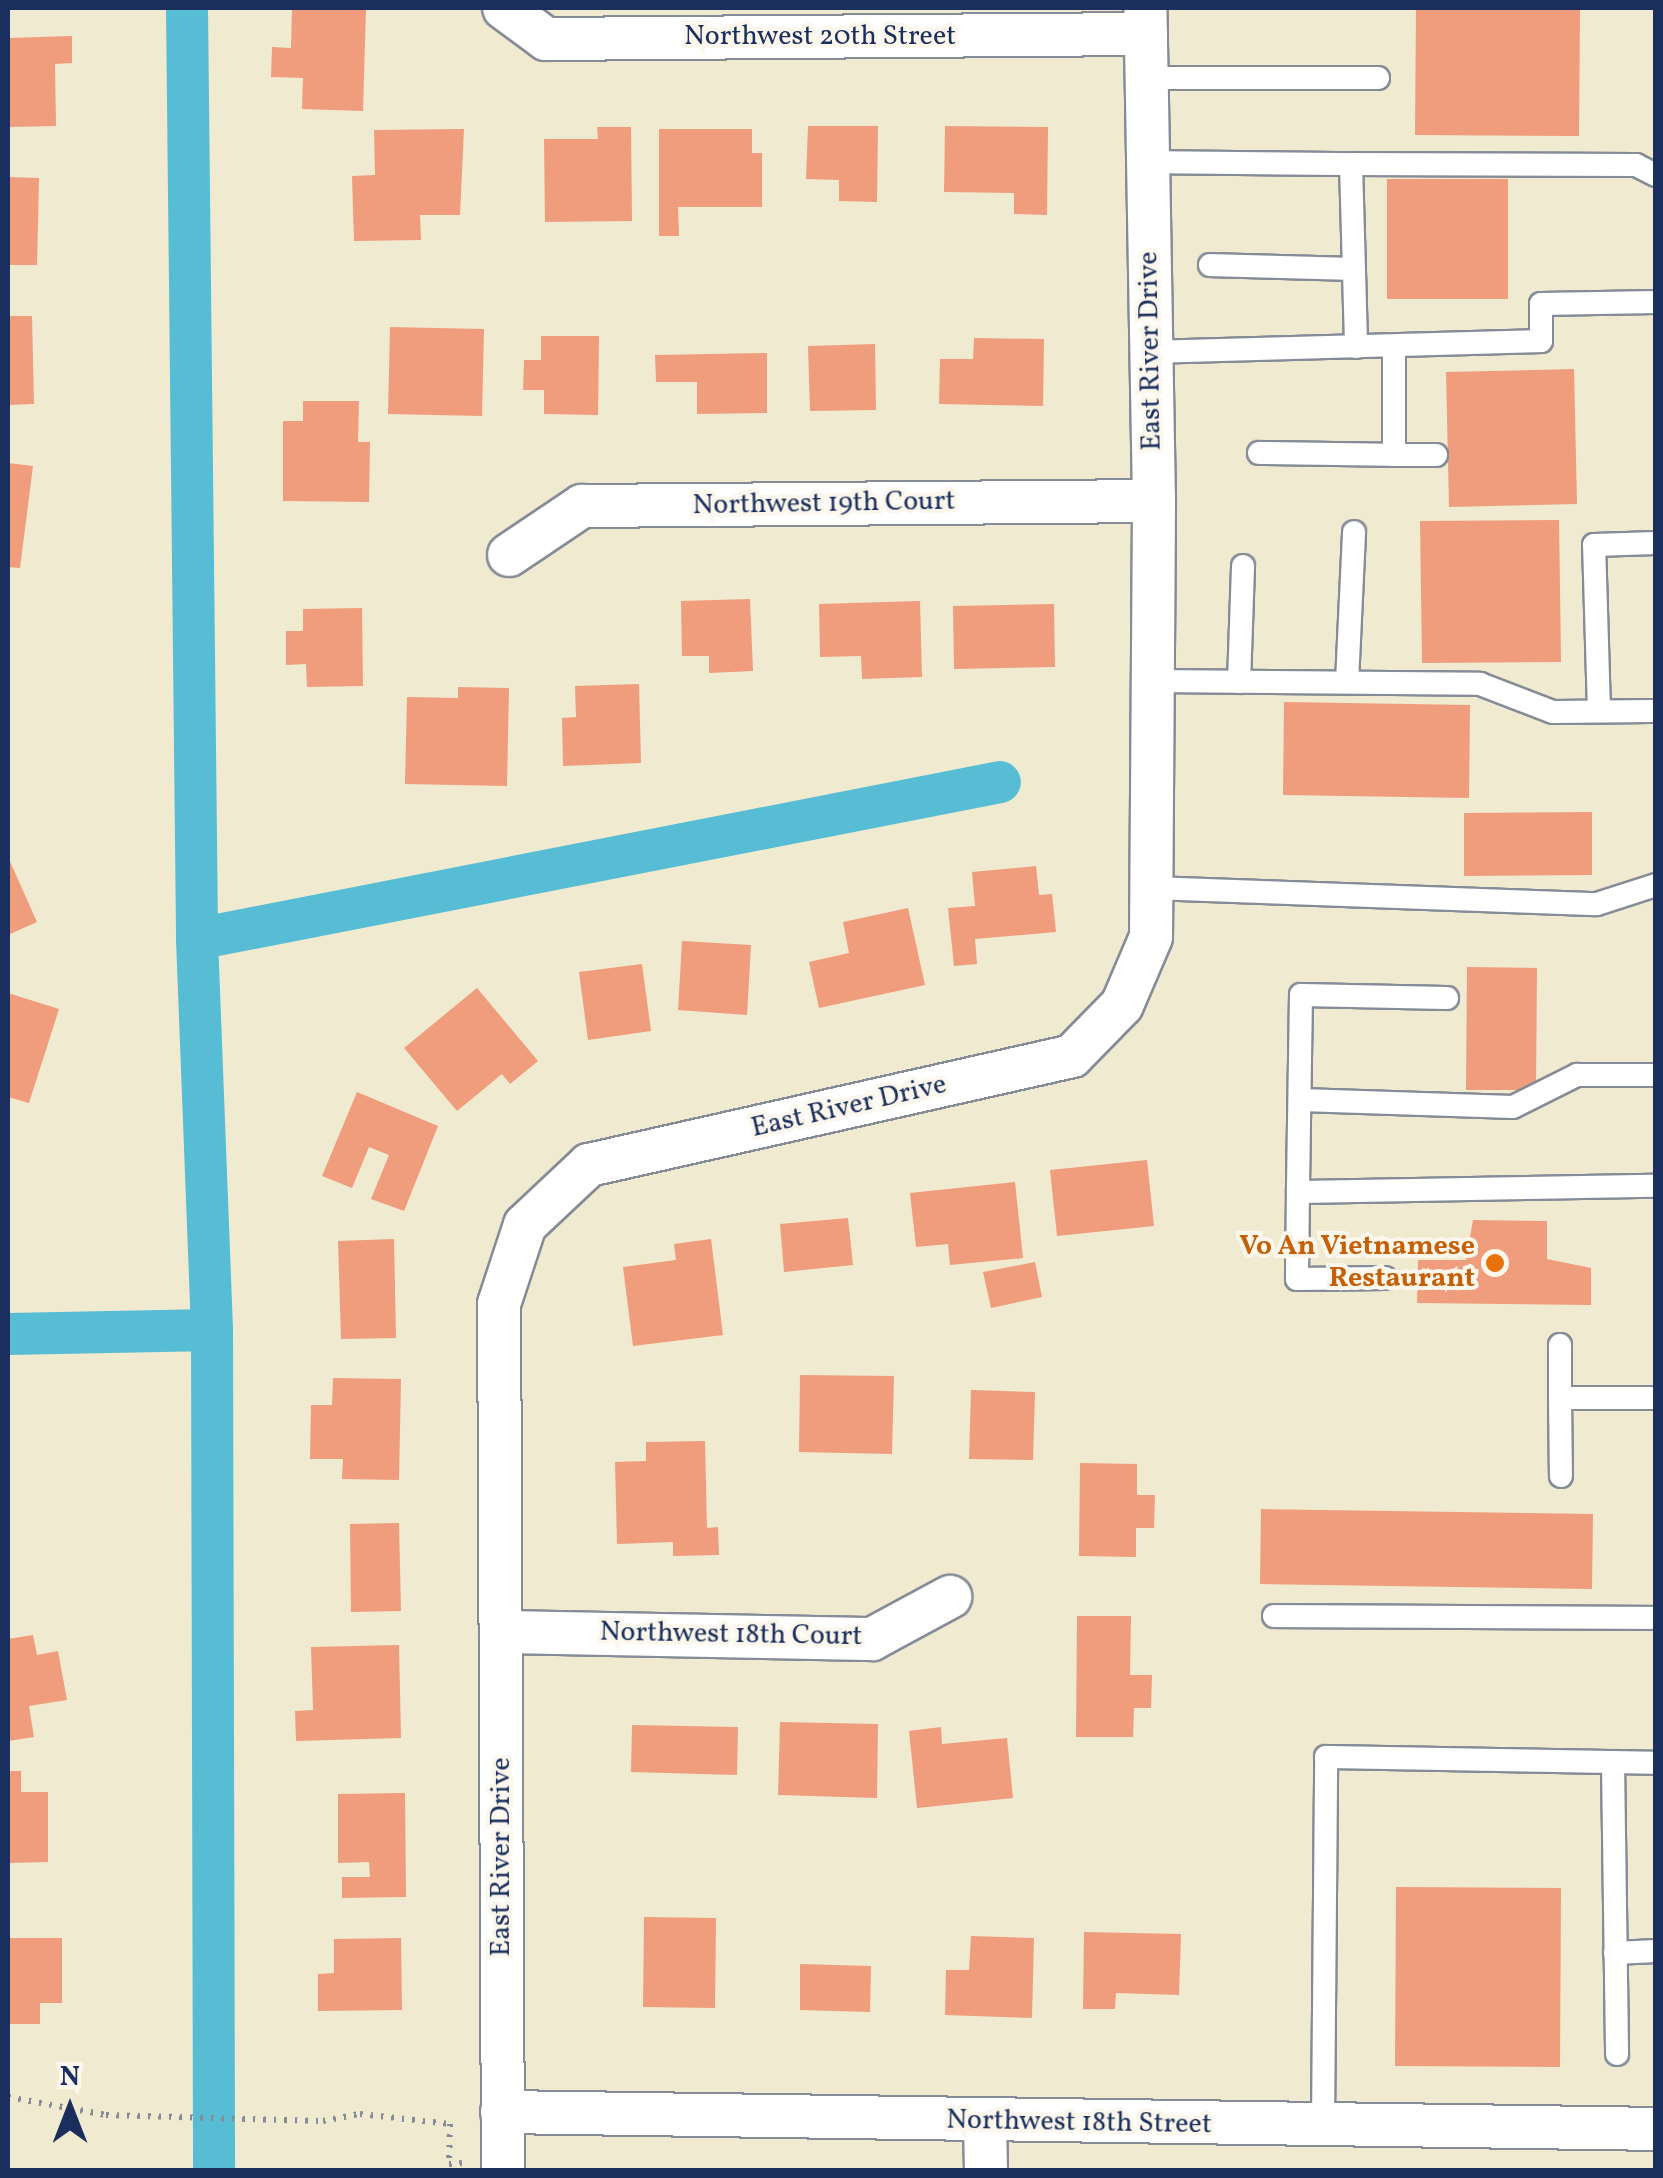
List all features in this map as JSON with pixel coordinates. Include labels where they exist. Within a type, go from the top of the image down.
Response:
[{"type":"street","name":"Northwest 20th Street","points":[[504,8],[546,39],[1146,21]]},
{"type":"street","name":"East River Drive","points":[[503,2166],[499,1304],[525,1225],[589,1166],[1072,1056],[1122,1005],[1151,937],[1154,501],[1146,21]]},
{"type":"street","name":"Northwest 19th Court","points":[[508,555],[582,506],[1154,501]]},
{"type":"street","name":"Northwest 18th Court","points":[[501,1632],[872,1638],[950,1596]]},
{"type":"street","name":"Northwest 18th Street","points":[[502,2112],[985,2122],[1656,2128]]},
{"type":"street","points":[[985,2122],[986,2170]]},
{"type":"lane","points":[[1147,78],[1378,78]]},
{"type":"lane","points":[[1148,162],[1636,165],[1656,175]]},
{"type":"lane","points":[[1351,164],[1356,347]]},
{"type":"lane","points":[[1210,265],[1352,268]]},
{"type":"lane","points":[[1151,352],[1541,341],[1540,304],[1656,302]]},
{"type":"lane","points":[[1394,346],[1394,455]]},
{"type":"lane","points":[[1259,453],[1436,456]]},
{"type":"lane","points":[[1346,682],[1354,532]]},
{"type":"lane","points":[[1598,711],[1594,545],[1656,543]]},
{"type":"lane","points":[[1239,682],[1243,566]]},
{"type":"lane","points":[[1152,681],[1480,684],[1553,712],[1656,711]]},
{"type":"lane","points":[[1152,888],[1597,904],[1656,884]]},
{"type":"lane","points":[[1385,1278],[1297,1279],[1301,995],[1447,998]]},
{"type":"lane","points":[[1301,1100],[1512,1106],[1577,1076],[1656,1075]]},
{"type":"lane","points":[[1298,1192],[1656,1186]]},
{"type":"lane","points":[[1560,1345],[1561,1476]]},
{"type":"lane","points":[[1560,1398],[1656,1398]]},
{"type":"lane","points":[[1274,1616],[1656,1618]]},
{"type":"lane","points":[[1323,2125],[1326,1757],[1656,1763]]},
{"type":"lane","points":[[1613,1762],[1617,2054]]},
{"type":"lane","points":[[1615,1953],[1656,1951]]},
{"type":"path","points":[[8,2097],[131,2116],[269,2120],[360,2114],[450,2124],[449,2164],[503,2166]]},
{"type":"building","points":[[292,8],[366,8],[363,111],[302,109],[303,78],[271,77],[272,47],[291,48]]},
{"type":"building","points":[[1416,8],[1580,8],[1579,136],[1415,135]]},
{"type":"building","points":[[72,36],[72,63],[55,64],[56,126],[8,127],[8,38]]},
{"type":"building","points":[[808,126],[878,126],[877,202],[839,201],[839,180],[806,179]]},
{"type":"building","points":[[945,126],[1048,127],[1047,215],[1014,214],[1014,193],[944,192]]},
{"type":"building","points":[[597,127],[631,127],[632,221],[545,222],[544,139],[598,139]]},
{"type":"building","points":[[464,129],[460,215],[420,215],[421,240],[354,241],[352,176],[375,175],[374,130]]},
{"type":"building","points":[[659,129],[752,129],[752,153],[762,153],[762,207],[678,207],[679,236],[659,236]]},
{"type":"building","points":[[8,177],[39,178],[37,265],[8,265]]},
{"type":"building","points":[[1387,179],[1508,179],[1508,299],[1387,299]]},
{"type":"building","points":[[8,316],[32,316],[34,404],[8,405]]},
{"type":"building","points":[[390,327],[484,329],[482,416],[388,414]]},
{"type":"building","points":[[541,336],[599,336],[598,415],[544,414],[544,390],[523,390],[524,360],[541,360]]},
{"type":"building","points":[[974,338],[1044,339],[1043,406],[939,404],[940,359],[973,359]]},
{"type":"building","points":[[875,344],[876,410],[810,411],[808,346]]},
{"type":"building","points":[[767,353],[767,413],[697,414],[697,382],[656,382],[655,355]]},
{"type":"building","points":[[1574,369],[1577,504],[1449,507],[1446,372]]},
{"type":"building","points":[[303,401],[359,401],[358,442],[370,442],[369,502],[283,501],[283,421],[303,421]]},
{"type":"building","points":[[8,463],[33,466],[20,568],[8,567]]},
{"type":"building","points":[[1559,520],[1561,662],[1422,663],[1420,521]]},
{"type":"building","points":[[750,599],[753,671],[709,673],[709,656],[682,656],[681,601]]},
{"type":"building","points":[[920,601],[922,677],[862,679],[861,656],[820,657],[819,604]]},
{"type":"building","points":[[1054,604],[1055,667],[954,669],[953,606]]},
{"type":"building","points":[[362,608],[363,686],[307,687],[306,664],[286,665],[286,631],[303,631],[303,609]]},
{"type":"building","points":[[639,684],[641,763],[563,766],[562,718],[576,717],[575,686]]},
{"type":"building","points":[[458,687],[509,688],[507,786],[405,784],[407,697],[458,698]]},
{"type":"building","points":[[1284,702],[1470,705],[1469,798],[1283,795]]},
{"type":"building","points":[[1592,812],[1592,875],[1464,876],[1464,813]]},
{"type":"building","points":[[8,857],[37,922],[8,935]]},
{"type":"building","points":[[1036,866],[1039,895],[1052,894],[1056,932],[975,939],[977,964],[954,966],[948,908],[975,906],[972,872]]},
{"type":"building","points":[[908,908],[925,985],[819,1008],[809,962],[849,953],[843,922]]},
{"type":"building","points":[[682,941],[751,945],[747,1015],[678,1010]]},
{"type":"building","points":[[642,964],[651,1031],[588,1040],[579,972]]},
{"type":"building","points":[[1467,967],[1537,968],[1536,1090],[1466,1090]]},
{"type":"building","points":[[477,988],[538,1061],[510,1084],[502,1074],[457,1111],[404,1048]]},
{"type":"building","points":[[8,993],[59,1009],[29,1103],[8,1097]]},
{"type":"building","points":[[357,1092],[438,1126],[404,1211],[371,1199],[389,1155],[369,1147],[352,1188],[322,1176]]},
{"type":"building","points":[[1147,1160],[1154,1226],[1057,1236],[1050,1170]]},
{"type":"building","points":[[1015,1182],[1023,1258],[950,1265],[948,1244],[916,1247],[910,1193]]},
{"type":"building","points":[[848,1218],[853,1265],[784,1272],[780,1224]]},
{"type":"building","name":"Vo An Vietnamese Restaurant","points":[[1473,1220],[1547,1221],[1547,1259],[1591,1268],[1591,1305],[1417,1303],[1418,1260],[1466,1260]]},
{"type":"building","points":[[394,1239],[396,1338],[341,1339],[338,1241]]},
{"type":"building","points":[[711,1239],[723,1335],[633,1346],[623,1267],[676,1260],[674,1244]]},
{"type":"building","points":[[1035,1262],[1042,1297],[991,1308],[983,1272]]},
{"type":"building","points":[[800,1375],[894,1376],[892,1454],[799,1452]]},
{"type":"building","points":[[333,1378],[401,1379],[399,1480],[342,1479],[343,1459],[310,1459],[311,1405],[332,1405]]},
{"type":"building","points":[[971,1390],[1035,1392],[1033,1460],[969,1459]]},
{"type":"building","points":[[705,1441],[707,1528],[718,1527],[719,1555],[673,1556],[673,1542],[617,1544],[615,1462],[646,1461],[646,1442]]},
{"type":"building","points":[[1080,1463],[1137,1464],[1137,1495],[1155,1495],[1154,1528],[1136,1528],[1136,1557],[1079,1556]]},
{"type":"building","points":[[1261,1509],[1593,1514],[1592,1589],[1260,1584]]},
{"type":"building","points":[[399,1523],[401,1611],[351,1612],[350,1524]]},
{"type":"building","points":[[1077,1616],[1131,1616],[1130,1675],[1152,1675],[1151,1708],[1134,1708],[1133,1737],[1076,1737]]},
{"type":"building","points":[[33,1635],[37,1655],[58,1651],[67,1700],[29,1706],[34,1737],[8,1741],[8,1639]]},
{"type":"building","points":[[399,1645],[401,1738],[296,1741],[295,1711],[313,1710],[311,1647]]},
{"type":"building","points":[[780,1722],[878,1724],[877,1798],[778,1795]]},
{"type":"building","points":[[632,1725],[738,1727],[737,1775],[631,1772]]},
{"type":"building","points":[[941,1727],[942,1744],[1007,1738],[1013,1798],[917,1808],[909,1731]]},
{"type":"building","points":[[8,1771],[21,1771],[21,1792],[48,1792],[48,1862],[8,1863]]},
{"type":"building","points":[[405,1793],[406,1897],[342,1898],[342,1877],[370,1877],[369,1862],[338,1863],[338,1794]]},
{"type":"building","points":[[1396,1887],[1561,1888],[1560,2067],[1395,2066]]},
{"type":"building","points":[[644,1917],[716,1918],[715,2008],[643,2007]]},
{"type":"building","points":[[1084,1932],[1181,1934],[1179,1995],[1116,1993],[1115,2009],[1083,2009]]},
{"type":"building","points":[[971,1936],[1034,1938],[1032,2018],[945,2015],[946,1970],[969,1970]]},
{"type":"building","points":[[8,1938],[62,1938],[62,2003],[40,2003],[40,2024],[8,2024]]},
{"type":"building","points":[[401,1938],[402,2010],[318,2011],[318,1974],[334,1973],[334,1939]]},
{"type":"building","points":[[800,1964],[871,1966],[870,2012],[800,2010]]},
{"type":"waterway","points":[[187,8],[197,939],[212,1330],[214,2170]]},
{"type":"waterway","points":[[197,939],[1000,782]]},
{"type":"waterway","points":[[8,1334],[212,1330]]},
{"type":"place","name":"Vo An Vietnamese Restaurant","points":[[1495,1263]]}]
